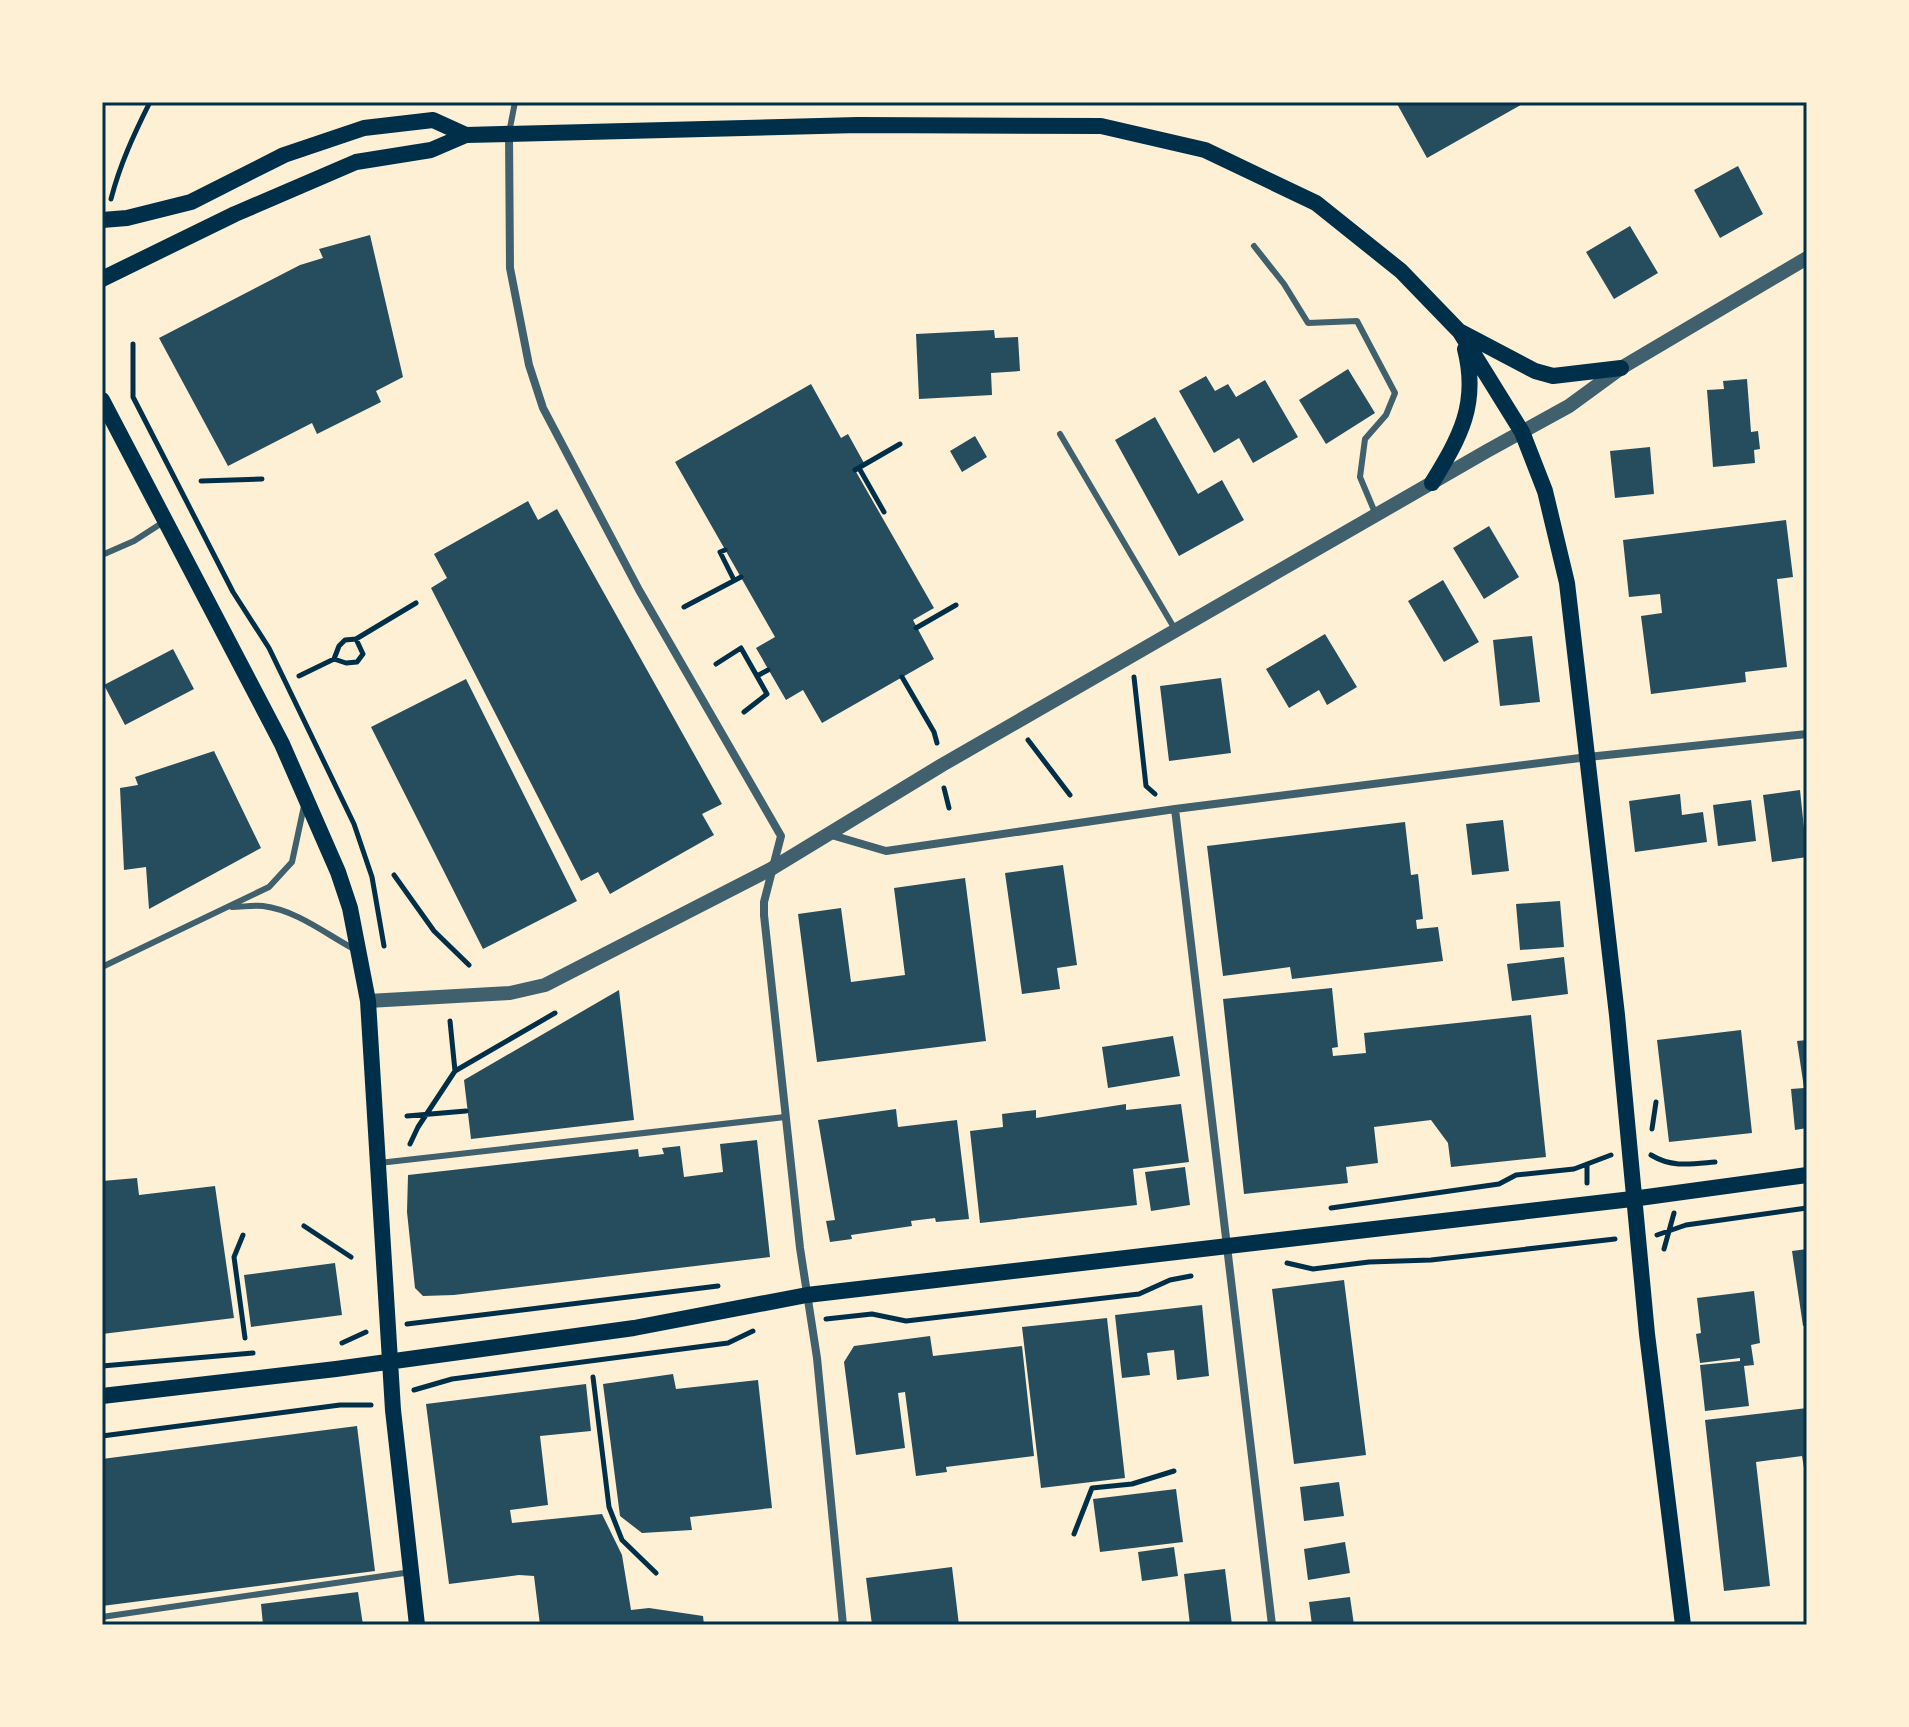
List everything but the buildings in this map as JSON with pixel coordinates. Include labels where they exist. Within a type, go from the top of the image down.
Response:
[{"type":"main road","points":[[107,214],[127,218],[191,202],[284,155],[364,128],[433,120],[466,135]]},
{"type":"main road","points":[[102,279],[235,214],[356,162],[431,150],[466,135],[872,125],[1101,126],[1205,150],[1316,203],[1401,271],[1460,332],[1522,432],[1545,491],[1567,583],[1617,1015],[1632,1199],[1683,1625]]},
{"type":"main road","points":[[1460,332],[1535,371],[1553,376],[1621,368]]},
{"type":"main road","points":[[1432,483],[1457,440],[1471,402],[1470,369],[1460,332]]},
{"type":"main road","points":[[102,400],[275,732],[306,797],[350,908],[368,1001],[389,1361],[417,1625]]},
{"type":"main road","points":[[102,1396],[634,1328],[807,1295],[1632,1199],[1807,1175]]},
{"type":"street","points":[[509,133],[510,268],[529,365],[543,408],[639,590],[781,836],[771,869],[764,915],[785,1117],[817,1358],[843,1625]]},
{"type":"street","points":[[368,1001],[510,993],[545,985],[771,869],[942,765],[1569,406],[1621,368],[1807,258]]},
{"type":"street","points":[[827,834],[886,851],[1175,809],[1588,757],[1807,734]]},
{"type":"street","points":[[1175,809],[1272,1625]]},
{"type":"lane","points":[[509,133],[515,102]]},
{"type":"lane","points":[[1254,246],[1284,284],[1308,323],[1357,321],[1395,393],[1386,415],[1365,439],[1360,477],[1376,515]]},
{"type":"lane","points":[[1060,434],[1176,631]]},
{"type":"lane","points":[[102,555],[134,541],[165,521]]},
{"type":"lane","points":[[102,967],[269,887],[292,862],[306,797]]},
{"type":"lane","points":[[228,907],[264,906],[279,910],[296,916],[359,952]]},
{"type":"lane","points":[[376,1163],[785,1117]]},
{"type":"lane","points":[[102,1617],[411,1572]]},
{"type":"path","points":[[107,214],[119,168],[150,102]]},
{"type":"path","points":[[133,344],[133,397]]},
{"type":"path","points":[[884,512],[857,469],[900,444]]},
{"type":"path","points":[[201,481],[262,479]]},
{"type":"path","points":[[725,550],[720,552],[734,580]]},
{"type":"path","points":[[684,607],[741,577]]},
{"type":"path","points":[[299,676],[334,659],[345,640],[356,639],[416,603]]},
{"type":"path","points":[[916,628],[956,605]]},
{"type":"path","points":[[334,659],[346,663],[357,662],[363,654],[356,639]]},
{"type":"path","points":[[716,664],[741,648],[767,694],[744,712]]},
{"type":"path","points":[[1131,656],[1146,786],[1175,809]]},
{"type":"path","points":[[757,676],[768,670]]},
{"type":"path","points":[[902,677],[934,732],[942,765]]},
{"type":"path","points":[[1013,726],[1026,737],[1070,795]]},
{"type":"path","points":[[394,875],[434,931],[469,965]]},
{"type":"path","points":[[404,1160],[425,1115],[455,1071],[555,1013]]},
{"type":"path","points":[[450,1021],[455,1071]]},
{"type":"path","points":[[1651,1141],[1656,1102]]},
{"type":"path","points":[[407,1116],[466,1111]]},
{"type":"path","points":[[1320,1210],[1499,1184],[1516,1175],[1574,1169],[1607,1156]]},
{"type":"path","points":[[1669,1171],[1660,1160],[1680,1166],[1721,1161]]},
{"type":"path","points":[[1587,1164],[1587,1179]]},
{"type":"path","points":[[1660,1234],[1686,1225],[1807,1208]]},
{"type":"path","points":[[304,1226],[351,1257]]},
{"type":"path","points":[[1593,1233],[1593,1241]]},
{"type":"path","points":[[243,1235],[234,1257],[245,1338]]},
{"type":"path","points":[[1282,1262],[1313,1269],[1369,1262],[1431,1260],[1611,1239]]},
{"type":"path","points":[[847,1316],[872,1314],[906,1321],[1139,1294],[1170,1280],[1199,1275]]},
{"type":"path","points":[[411,1323],[730,1284]]},
{"type":"path","points":[[418,1389],[452,1379],[728,1343],[765,1328]]},
{"type":"path","points":[[333,1345],[352,1340],[365,1332]]},
{"type":"path","points":[[102,1366],[256,1352]]},
{"type":"path","points":[[593,1377],[609,1507],[622,1540],[656,1573]]},
{"type":"path","points":[[102,1436],[340,1405],[369,1406]]},
{"type":"path","points":[[1074,1534],[1092,1488],[1132,1484],[1174,1471]]}]
